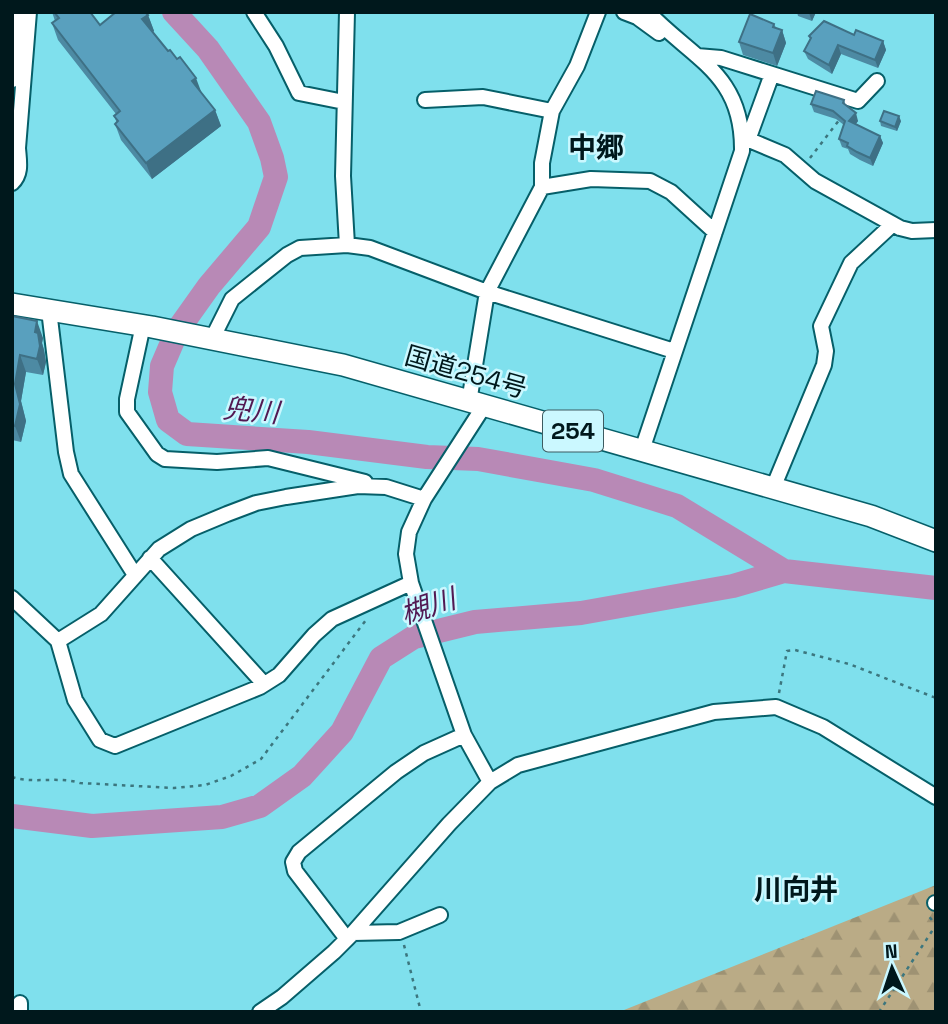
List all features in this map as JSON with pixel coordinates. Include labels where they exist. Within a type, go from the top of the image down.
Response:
[{"type":"highway","name":"国道254号","points":[[12,304],[148,326],[343,365],[871,516],[936,541]]},
{"type":"main road","points":[[13,76],[17,12]]},
{"type":"street","points":[[12,183],[18,176],[20,167],[29,12]]},
{"type":"street","points":[[254,12],[276,46],[299,93],[344,102]]},
{"type":"street","points":[[347,12],[343,176],[347,245]]},
{"type":"street","points":[[624,12],[637,17],[682,51],[699,57],[721,58],[858,101],[877,81]]},
{"type":"street","points":[[648,12],[719,75],[733,99],[745,138]]},
{"type":"street","points":[[490,782],[464,735],[439,666],[412,585],[406,554],[407,543],[427,495],[460,445],[476,404],[487,292],[542,187],[541,163],[552,111],[577,66],[595,13]]},
{"type":"street","points":[[642,450],[736,172],[745,138],[772,74]]},
{"type":"street","points":[[425,100],[482,97],[552,111]]},
{"type":"street","points":[[745,138],[785,155],[815,181],[893,224],[912,231],[936,230]]},
{"type":"street","points":[[542,187],[591,179],[650,181],[671,192],[715,232]]},
{"type":"street","points":[[773,488],[824,365],[826,351],[821,326],[851,263],[893,224]]},
{"type":"street","points":[[209,338],[232,299],[287,255],[300,248],[347,245],[370,248],[487,292],[674,351]]},
{"type":"street","points":[[48,310],[71,474],[135,575]]},
{"type":"street","points":[[148,326],[127,399],[127,412],[157,454],[165,459],[217,462],[268,458],[427,495]]},
{"type":"street","points":[[58,641],[101,614],[159,549],[191,529],[256,503],[358,486],[386,487]]},
{"type":"street","points":[[150,558],[264,684]]},
{"type":"street","points":[[12,598],[58,641],[75,700],[100,740],[116,746],[264,684],[286,669],[314,635],[332,619],[412,585]]},
{"type":"street","points":[[260,1012],[282,997],[350,936],[413,863],[490,782],[518,765],[714,712],[776,707],[823,727],[936,797]]},
{"type":"street","points":[[350,936],[295,871],[293,862],[299,852],[396,772],[424,753],[464,735]]},
{"type":"street","points":[[350,936],[399,933],[440,915]]},
{"type":"path","points":[[800,168],[823,144],[837,122],[858,101]]},
{"type":"path","points":[[12,777],[25,780],[68,779],[80,783],[174,788],[205,785],[231,776],[261,759],[369,616]]},
{"type":"path","points":[[776,707],[788,651],[796,650],[849,664],[936,698]]},
{"type":"path","points":[[879,1012],[936,925],[926,914],[935,903]]},
{"type":"path","points":[[399,933],[408,956],[421,1012]]},
{"type":"green space","points":[[936,885],[936,1012],[619,1012]]},
{"type":"building","points":[[54,12],[90,12],[100,25],[116,12],[145,12],[148,15],[142,19],[168,51],[177,59],[180,57],[196,78],[192,81],[215,110],[146,163],[115,124],[118,121],[114,116],[120,111],[52,23],[59,18]]},
{"type":"building","points":[[750,14],[782,30],[773,53],[739,42]]},
{"type":"building","points":[[824,21],[854,35],[856,30],[883,41],[875,60],[838,45],[829,65],[804,51],[811,38],[809,36]]},
{"type":"building","points":[[816,91],[844,100],[843,103],[856,113],[849,121],[880,136],[870,158],[839,139],[845,121],[833,111],[811,104]]},
{"type":"building","points":[[884,111],[899,116],[895,127],[880,121]]},
{"type":"building","points":[[12,316],[37,321],[35,332],[38,333],[40,346],[37,359],[20,355],[15,384],[20,404],[15,426],[12,425]]},
{"type":"waterway","name":"兜川","points":[[174,12],[208,49],[259,122],[276,177],[259,227],[209,286],[177,331],[162,366],[160,392],[168,420],[187,434],[308,442],[427,457],[478,459],[594,480],[677,506],[784,571]]},
{"type":"waterway","name":"槻川","points":[[12,816],[92,826],[222,817],[260,806],[302,776],[342,732],[381,658],[414,637],[475,622],[581,613],[733,586],[784,571],[936,588]]},
{"type":"district","name":"中郷","points":[[596,147]]},
{"type":"district","name":"川向井","points":[[796,889]]}]
